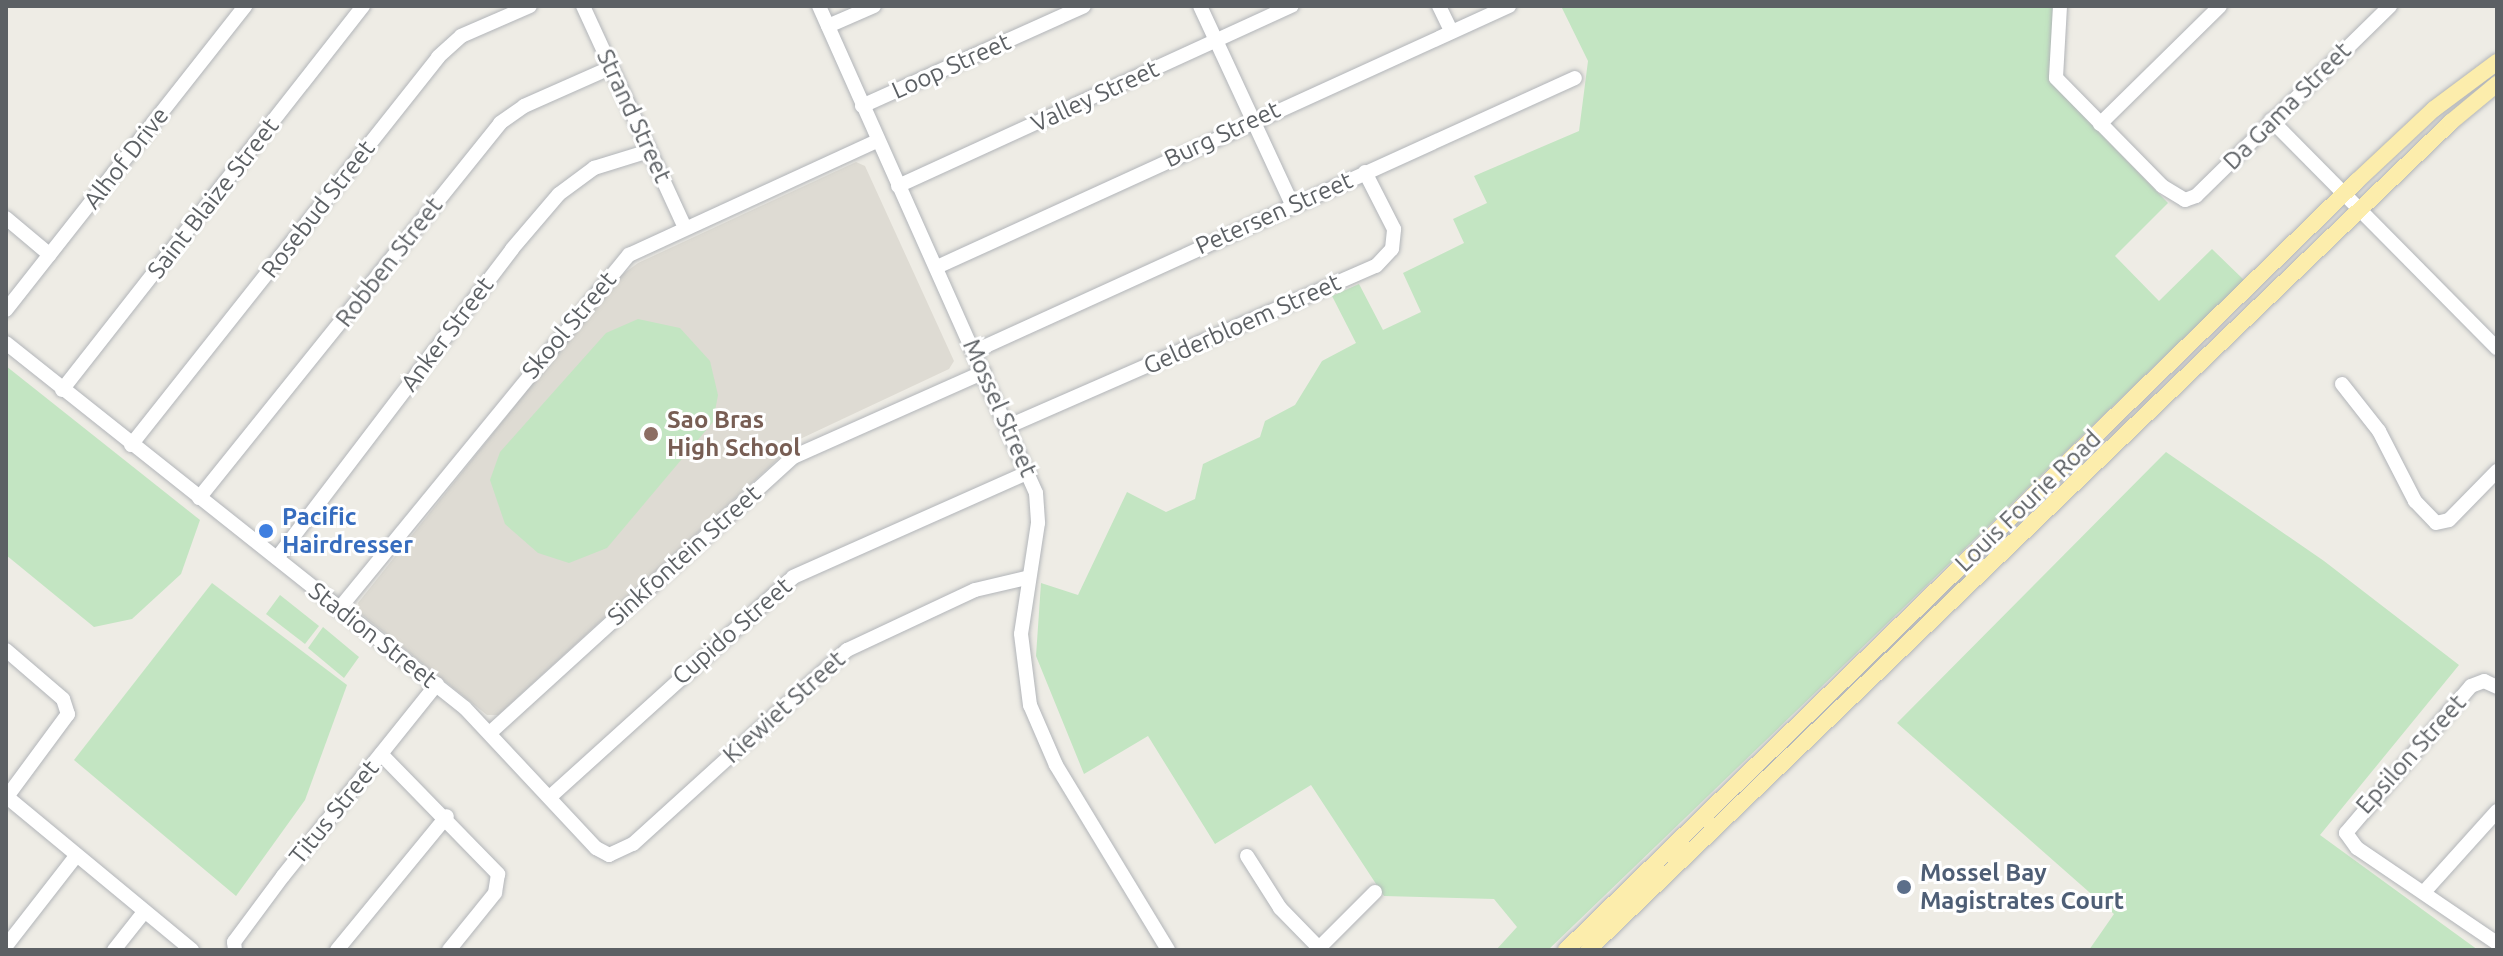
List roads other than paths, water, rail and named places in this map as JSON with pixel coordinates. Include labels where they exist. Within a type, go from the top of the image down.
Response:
[{"type":"main road","name":"Louis Fourie Road","points":[[1566,950],[2344,194],[2434,109],[2497,62]]},
{"type":"main road","name":"Louis Fourie Road","points":[[1588,950],[2497,84]]},
{"type":"street","name":"Alhof Drive","points":[[6,310],[245,6]]},
{"type":"street","name":"Saint Blaize Street","points":[[62,390],[363,6]]},
{"type":"street","name":"Rosebud Street","points":[[131,445],[438,57],[461,36],[530,6]]},
{"type":"street","name":"Strand Street","points":[[583,6],[684,226]]},
{"type":"street","name":"Mossel Street","points":[[819,6],[877,141],[1029,472],[1039,507],[1026,578],[1021,634],[1030,705],[1056,765],[1168,949]]},
{"type":"street","points":[[828,26],[874,6]]},
{"type":"street","name":"Loop Street","points":[[862,106],[1084,6]]},
{"type":"street","points":[[1200,6],[1292,204]]},
{"type":"street","name":"Valley Street","points":[[898,186],[1292,6]]},
{"type":"street","points":[[1439,6],[1450,29]]},
{"type":"street","name":"Burg Street","points":[[937,267],[1450,29],[1509,6]]},
{"type":"street","points":[[2060,6],[2054,72],[2100,124],[2220,6]]},
{"type":"street","name":"Da Gama Street","points":[[2100,124],[2181,199],[2196,196],[2390,6]]},
{"type":"street","name":"Robben Street","points":[[199,498],[500,123],[524,106],[612,67]]},
{"type":"street","name":"Petersen Street","points":[[975,351],[1292,204],[1575,78]]},
{"type":"street","points":[[2271,120],[2497,348]]},
{"type":"street","name":"Skool Street","points":[[339,609],[607,277],[634,252],[684,226],[877,141]]},
{"type":"street","name":"Anker Street","points":[[277,558],[551,203],[594,168],[649,151]]},
{"type":"street","name":"Gelderbloem Street","points":[[1009,426],[1376,266],[1392,249],[1394,229],[1365,172]]},
{"type":"street","points":[[6,218],[50,255]]},
{"type":"street","name":"Stadion Street","points":[[6,343],[131,445],[437,684],[492,731],[596,848],[609,855]]},
{"type":"street","name":"Sinkfontein Street","points":[[492,731],[793,457],[984,372]]},
{"type":"street","points":[[2342,384],[2379,431],[2415,501],[2436,523],[2449,520],[2497,471]]},
{"type":"street","name":"Cupido Street","points":[[551,796],[793,577],[1029,472]]},
{"type":"street","name":"Kiewiet Street","points":[[609,855],[633,844],[847,650],[975,590],[1026,578]]},
{"type":"street","points":[[7,653],[63,699],[67,720],[6,797],[192,950]]},
{"type":"street","name":"Epsilon Street","points":[[2425,891],[2348,839],[2351,821],[2471,686],[2484,681],[2497,687]]},
{"type":"street","name":"Titus Street","points":[[232,947],[437,684]]},
{"type":"street","points":[[381,754],[447,816],[493,865],[500,880],[495,893],[449,950]]},
{"type":"street","points":[[2497,811],[2425,891],[2497,943]]},
{"type":"street","points":[[337,950],[447,816]]},
{"type":"street","points":[[6,946],[76,856]]},
{"type":"street","points":[[1247,856],[1280,908],[1318,949],[1375,892]]},
{"type":"street","points":[[114,950],[144,912]]},
{"type":"place","name":"Sao Bras High School","points":[[651,434]]},
{"type":"place","name":"Pacific Hairdresser","points":[[266,531]]},
{"type":"place","name":"Mossel Bay Magistrates Court","points":[[1904,887]]}]
